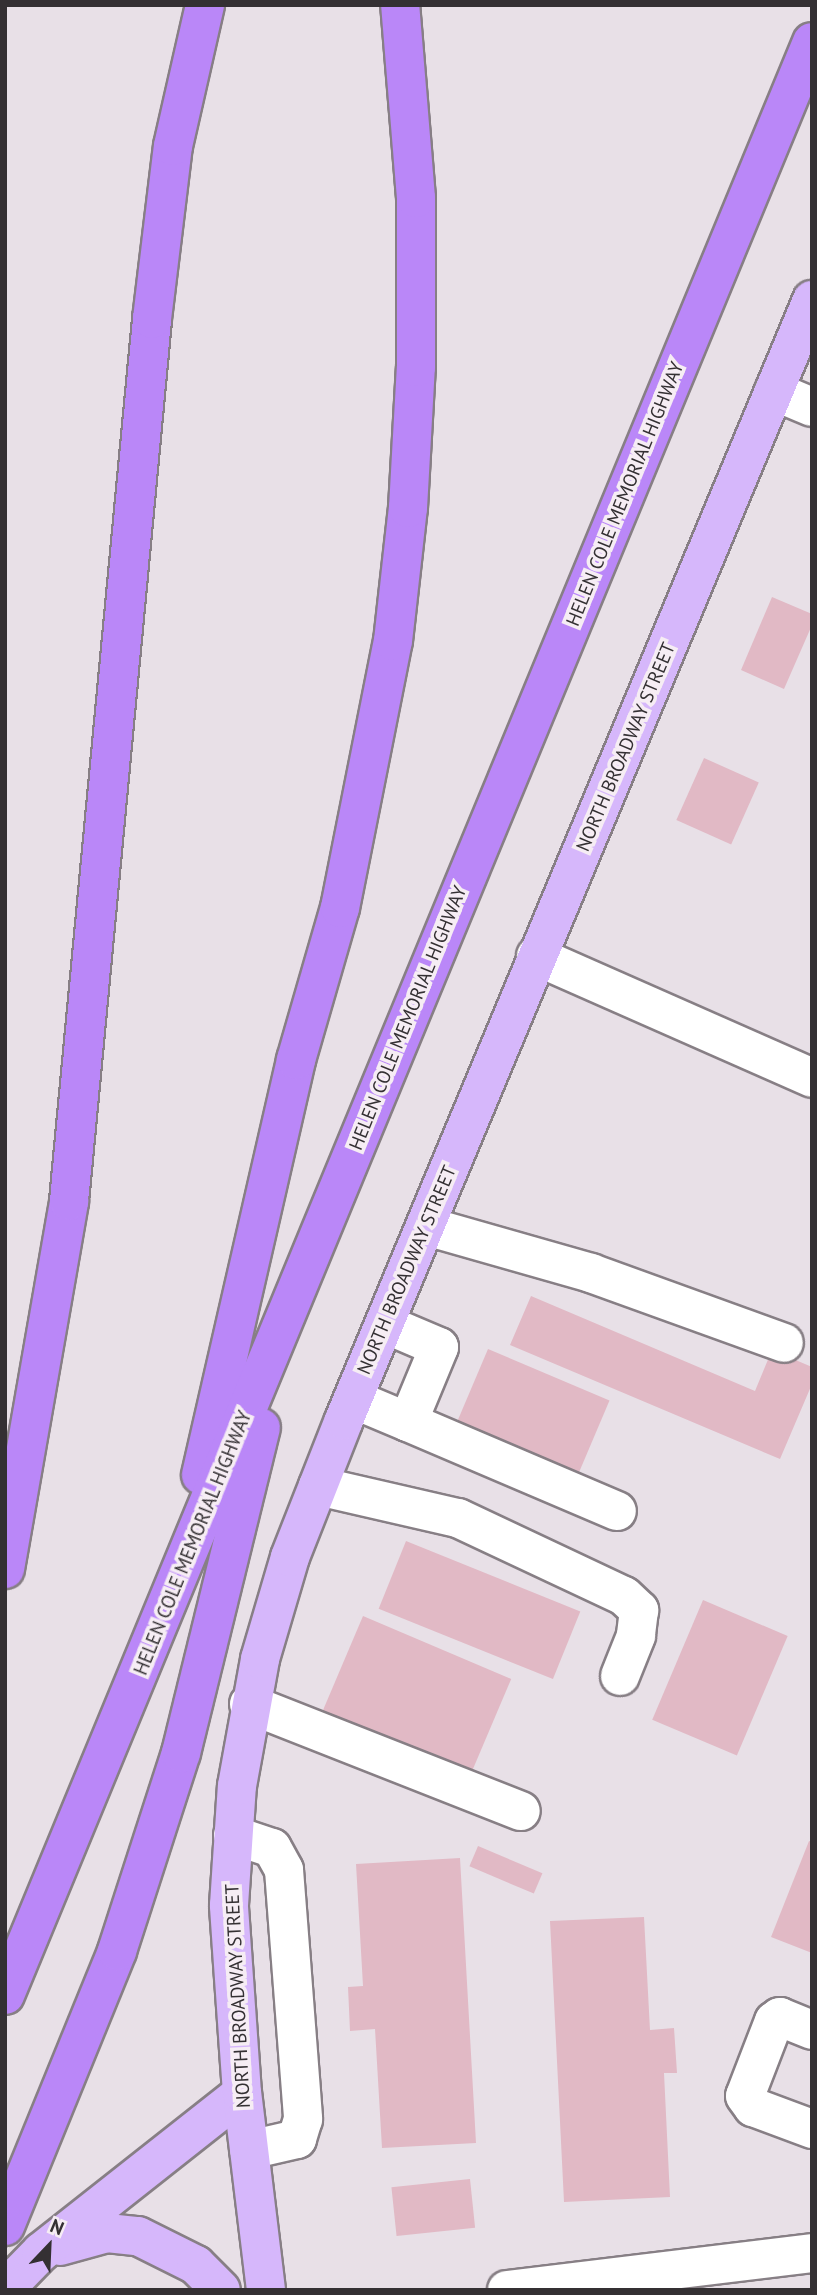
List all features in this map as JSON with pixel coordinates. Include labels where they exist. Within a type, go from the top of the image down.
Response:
[{"type":"highway","points":[[5,1569],[69,1201],[152,319],[173,146],[205,5]]},
{"type":"highway","points":[[175,1590],[296,1060],[340,908],[393,641],[408,508],[416,367],[416,198],[400,7]]},
{"type":"highway","name":"HELEN COLE MEMORIAL HIGHWAY","points":[[5,1996],[175,1590],[812,42]]},
{"type":"highway","points":[[5,2226],[117,1951],[181,1753],[295,1294]]},
{"type":"main road","name":"NORTH BROADWAY STREET","points":[[266,2290],[242,2093],[229,1905],[233,1835],[249,1704],[287,1569],[318,1486],[812,300]]},
{"type":"main road","points":[[5,2289],[41,2252],[242,2093]]},
{"type":"main road","points":[[41,2252],[107,2233],[138,2236],[196,2265],[221,2290]]},
{"type":"street","points":[[774,391],[812,407]]},
{"type":"street","points":[[537,956],[812,1079]]},
{"type":"street","points":[[426,1226],[591,1273],[784,1343]]},
{"type":"street","points":[[385,1324],[439,1347],[408,1422]]},
{"type":"street","points":[[353,1399],[617,1511]]},
{"type":"street","points":[[318,1486],[458,1518],[624,1596],[639,1609],[636,1636],[620,1676]]},
{"type":"street","points":[[249,1704],[522,1811]]},
{"type":"street","points":[[233,1835],[272,1848],[284,1870],[303,2119],[297,2139],[249,2150]]},
{"type":"street","points":[[812,2030],[780,2017],[774,2021],[745,2096],[753,2107],[812,2129]]},
{"type":"street","points":[[508,2290],[570,2286],[812,2253]]},
{"type":"building","points":[[772,597],[812,614],[812,625],[784,689],[741,670]]},
{"type":"building","points":[[704,758],[759,782],[731,845],[676,820]]},
{"type":"building","points":[[531,1296],[755,1391],[772,1350],[812,1367],[812,1384],[780,1459],[510,1345]]},
{"type":"building","points":[[488,1349],[610,1401],[576,1479],[455,1427]]},
{"type":"building","points":[[406,1541],[580,1611],[553,1679],[379,1609]]},
{"type":"building","points":[[703,1600],[788,1636],[737,1756],[652,1720]]},
{"type":"building","points":[[363,1616],[511,1679],[467,1782],[319,1719]]},
{"type":"building","points":[[809,1841],[812,1842],[812,1953],[771,1937]]},
{"type":"building","points":[[478,1846],[542,1873],[534,1894],[469,1866]]},
{"type":"building","points":[[460,1858],[476,2143],[382,2148],[375,2029],[350,2031],[348,1987],[363,1986],[356,1864]]},
{"type":"building","points":[[644,1917],[650,2030],[674,2028],[677,2073],[664,2073],[670,2197],[564,2202],[550,1921]]},
{"type":"building","points":[[470,2179],[475,2228],[397,2236],[391,2187]]}]
